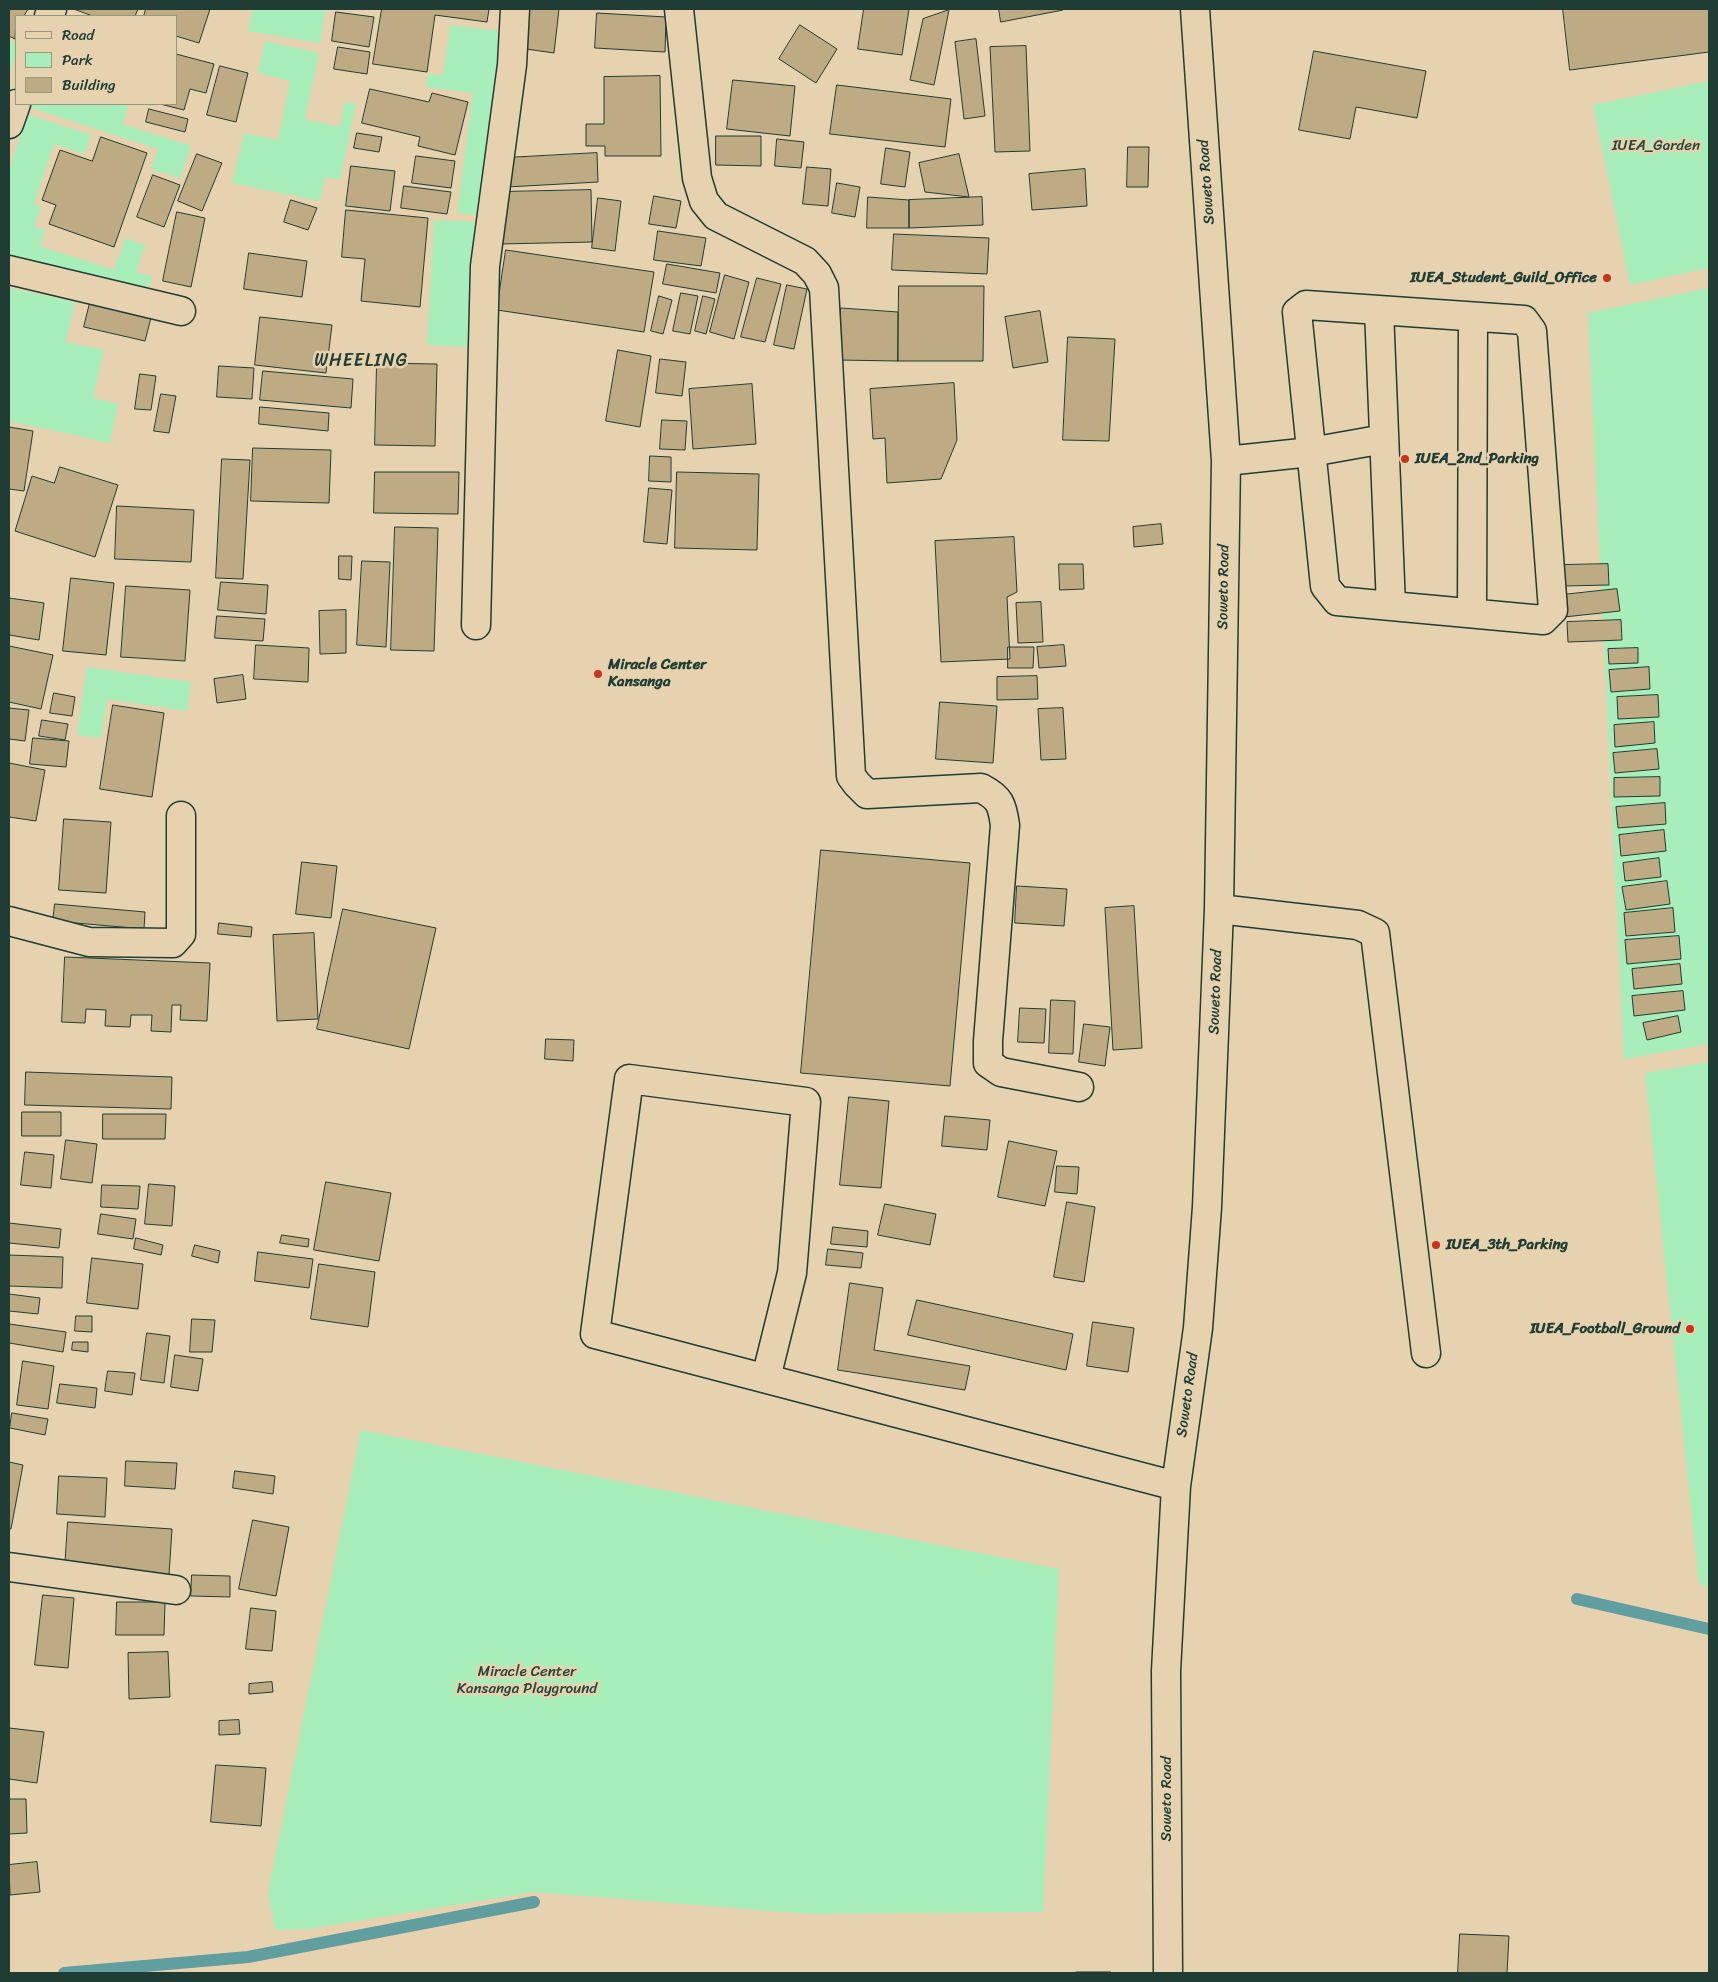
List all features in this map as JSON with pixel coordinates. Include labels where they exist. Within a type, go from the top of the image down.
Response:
[{"type":"street","points":[[476,625],[485,266],[512,65],[515,9]]},
{"type":"street","points":[[679,9],[697,178],[704,202],[716,216],[805,261],[817,274],[824,288],[851,776],[867,794],[981,788],[994,795],[1002,807],[1005,825],[988,1041],[988,1063],[1000,1072],[1079,1087]]},
{"type":"street","name":"Soweto Road","points":[[1168,1973],[1166,1671],[1176,1486],[1198,1328],[1207,1207],[1219,909],[1226,462],[1195,9]]},
{"type":"street","points":[[9,124],[16,105]]},
{"type":"street","points":[[9,270],[181,311]]},
{"type":"street","points":[[1306,305],[1379,310],[1524,320],[1532,331],[1553,610],[1543,620],[1337,601],[1325,586],[1297,312],[1306,305]]},
{"type":"street","points":[[1379,310],[1391,606]]},
{"type":"street","points":[[1472,613],[1473,317]]},
{"type":"street","points":[[1226,462],[1311,452],[1384,439]]},
{"type":"street","points":[[9,921],[89,942],[174,942],[181,934],[181,816]]},
{"type":"street","points":[[1219,909],[1358,924],[1375,933],[1426,1353]]},
{"type":"street","points":[[766,1378],[792,1272],[806,1102],[629,1080],[595,1334],[1176,1486]]},
{"type":"street","points":[[9,1567],[176,1590]]},
{"type":"green space","points":[[252,9],[326,9],[320,43],[248,31]]},
{"type":"green space","points":[[450,25],[501,31],[477,215],[457,213],[473,93],[426,87],[428,74],[443,75]]},
{"type":"green space","points":[[9,41],[15,43],[15,56],[9,76]]},
{"type":"green space","points":[[265,41],[319,53],[305,119],[340,127],[345,102],[356,104],[340,180],[325,177],[320,201],[232,183],[244,133],[278,140],[290,81],[258,73]]},
{"type":"green space","name":"IUEA_Garden","points":[[1709,81],[1709,268],[1630,285],[1593,105]]},
{"type":"green space","points":[[30,105],[129,105],[122,124],[191,146],[180,178],[151,169],[158,149],[29,107]]},
{"type":"green space","points":[[27,114],[91,135],[85,154],[54,144],[34,204],[41,207],[34,227],[45,230],[40,246],[114,270],[125,238],[145,245],[136,272],[152,277],[144,300],[9,257],[11,241],[9,240],[9,171]]},
{"type":"green space","points":[[434,220],[475,222],[468,347],[427,345]]},
{"type":"green space","points":[[9,288],[75,302],[66,342],[104,350],[93,398],[118,404],[110,443],[9,421]]},
{"type":"green space","points":[[1709,288],[1709,1044],[1624,1059],[1588,313]]},
{"type":"green space","points":[[87,667],[191,682],[187,711],[107,699],[101,738],[77,735]]},
{"type":"green space","name":"IUEA_Football_Ground","points":[[1709,1062],[1709,1587],[1699,1584],[1645,1073]]},
{"type":"green space","name":"Miracle Center Kansanga Playground","points":[[361,1430],[1059,1569],[1043,1912],[809,1914],[534,1892],[308,1929],[275,1930],[268,1893]]},
{"type":"building","points":[[9,9],[28,9],[25,15],[15,15],[15,39],[9,36]]},
{"type":"building","points":[[74,9],[138,9],[135,15],[90,15]]},
{"type":"building","points":[[146,9],[210,9],[199,43],[178,37],[178,15],[144,15]]},
{"type":"building","points":[[382,9],[489,9],[487,22],[435,15],[427,72],[373,64]]},
{"type":"building","points":[[524,9],[559,9],[554,53],[519,48]]},
{"type":"building","points":[[864,9],[909,9],[902,55],[858,49]]},
{"type":"building","points":[[999,9],[1063,9],[1063,10],[1001,22]]},
{"type":"building","points":[[1563,9],[1709,9],[1709,52],[1570,70]]},
{"type":"building","points":[[949,10],[934,85],[910,80],[923,19]]},
{"type":"building","points":[[336,12],[374,17],[369,47],[332,41]]},
{"type":"building","points":[[597,13],[666,17],[665,52],[595,48]]},
{"type":"building","points":[[800,25],[837,49],[816,83],[779,59]]},
{"type":"building","points":[[976,39],[985,116],[964,119],[955,42]]},
{"type":"building","points":[[1026,46],[1030,151],[995,152],[990,47]]},
{"type":"building","points":[[338,47],[370,52],[367,74],[334,69]]},
{"type":"building","points":[[1314,51],[1426,71],[1417,118],[1356,107],[1350,139],[1299,130]]},
{"type":"building","points":[[178,55],[214,64],[206,93],[190,89],[184,110],[164,105],[178,105]]},
{"type":"building","points":[[220,66],[248,73],[236,122],[207,115]]},
{"type":"building","points":[[660,76],[661,156],[605,156],[605,146],[586,146],[586,124],[604,124],[604,77]]},
{"type":"building","points":[[733,80],[795,86],[790,136],[727,129]]},
{"type":"building","points":[[837,85],[951,99],[945,147],[830,134]]},
{"type":"building","points":[[370,89],[429,102],[432,93],[468,102],[455,155],[418,146],[420,137],[362,123]]},
{"type":"building","points":[[149,109],[188,119],[185,132],[146,122]]},
{"type":"building","points":[[357,133],[382,137],[379,152],[354,148]]},
{"type":"building","points":[[716,136],[761,136],[761,166],[716,165]]},
{"type":"building","points":[[101,137],[147,153],[114,247],[49,224],[56,205],[42,200],[60,150],[92,161]]},
{"type":"building","points":[[777,139],[804,142],[801,168],[775,166]]},
{"type":"building","points":[[1128,147],[1149,147],[1148,187],[1127,187]]},
{"type":"building","points":[[886,148],[910,152],[905,187],[881,184]]},
{"type":"building","points":[[597,153],[598,182],[507,187],[505,158]]},
{"type":"building","points":[[197,154],[222,163],[202,211],[178,201]]},
{"type":"building","points":[[959,154],[969,197],[925,192],[919,163]]},
{"type":"building","points":[[416,156],[455,161],[451,188],[412,183]]},
{"type":"building","points":[[351,166],[395,171],[390,211],[346,206]]},
{"type":"building","points":[[807,167],[831,169],[828,206],[803,204]]},
{"type":"building","points":[[1085,169],[1087,206],[1032,210],[1029,174]]},
{"type":"building","points":[[153,175],[180,185],[164,227],[137,217]]},
{"type":"building","points":[[837,183],[860,187],[855,217],[832,213]]},
{"type":"building","points":[[404,186],[451,192],[447,214],[401,208]]},
{"type":"building","points":[[591,190],[592,242],[500,244],[499,192]]},
{"type":"building","points":[[654,196],[681,201],[676,228],[649,224]]},
{"type":"building","points":[[868,197],[909,200],[909,228],[867,228]]},
{"type":"building","points":[[982,197],[983,225],[909,228],[909,200]]},
{"type":"building","points":[[598,198],[621,201],[615,251],[592,248]]},
{"type":"building","points":[[291,200],[317,208],[308,230],[284,222]]},
{"type":"building","points":[[346,210],[428,218],[420,307],[361,301],[365,259],[342,257]]},
{"type":"building","points":[[177,212],[205,218],[191,287],[163,281]]},
{"type":"building","points":[[658,231],[706,238],[701,266],[654,260]]},
{"type":"building","points":[[894,234],[989,238],[987,274],[892,270]]},
{"type":"building","points":[[506,250],[654,272],[644,332],[497,310]]},
{"type":"building","points":[[249,253],[307,261],[302,297],[244,289]]},
{"type":"building","points":[[667,264],[720,273],[716,293],[663,284]]},
{"type":"building","points":[[725,275],[749,282],[734,339],[710,332]]},
{"type":"building","points":[[757,278],[781,284],[765,342],[741,337]]},
{"type":"building","points":[[787,285],[807,289],[794,349],[774,345]]},
{"type":"building","points":[[899,286],[984,286],[983,361],[898,361]]},
{"type":"building","points":[[681,293],[698,296],[690,334],[673,331]]},
{"type":"building","points":[[92,295],[153,310],[145,341],[84,327]]},
{"type":"building","points":[[659,296],[672,300],[663,334],[651,331]]},
{"type":"building","points":[[703,296],[715,299],[706,334],[695,331]]},
{"type":"building","points":[[841,308],[898,312],[898,361],[837,360]]},
{"type":"building","points":[[1040,311],[1048,362],[1013,368],[1005,317]]},
{"type":"building","points":[[260,317],[332,325],[326,373],[255,365]]},
{"type":"building","points":[[1068,337],[1115,339],[1109,441],[1063,440]]},
{"type":"building","points":[[618,350],[651,356],[640,427],[606,421]]},
{"type":"building","points":[[660,359],[686,362],[682,396],[656,393]]},
{"type":"building","points":[[377,363],[437,364],[435,446],[375,445]]},
{"type":"building","points":[[219,366],[254,368],[252,399],[217,397]]},
{"type":"building","points":[[263,371],[353,379],[351,408],[260,400]]},
{"type":"building","points":[[140,374],[156,376],[151,410],[135,409]]},
{"type":"building","points":[[954,383],[957,440],[941,479],[887,483],[885,438],[873,439],[870,389]]},
{"type":"building","points":[[752,384],[756,444],[693,449],[689,389]]},
{"type":"building","points":[[161,394],[176,396],[169,433],[154,431]]},
{"type":"building","points":[[260,407],[329,413],[328,431],[259,424]]},
{"type":"building","points":[[662,420],[687,421],[685,450],[660,449]]},
{"type":"building","points":[[9,427],[33,431],[24,491],[9,489]]},
{"type":"building","points":[[253,448],[331,450],[329,503],[251,501]]},
{"type":"building","points":[[650,456],[671,457],[671,482],[649,481]]},
{"type":"building","points":[[222,459],[250,460],[243,579],[216,578]]},
{"type":"building","points":[[60,467],[118,485],[95,557],[15,531],[32,476],[54,483]]},
{"type":"building","points":[[375,472],[459,472],[458,514],[374,513]]},
{"type":"building","points":[[677,472],[759,474],[757,550],[675,548]]},
{"type":"building","points":[[649,488],[672,490],[667,544],[644,542]]},
{"type":"building","points":[[117,506],[194,510],[191,562],[115,559]]},
{"type":"building","points":[[1161,524],[1163,544],[1134,547],[1133,527]]},
{"type":"building","points":[[395,527],[438,528],[434,651],[391,650]]},
{"type":"building","points":[[1014,537],[1017,592],[1007,597],[1010,659],[941,662],[935,541]]},
{"type":"building","points":[[339,556],[352,556],[351,580],[339,579]]},
{"type":"building","points":[[362,561],[390,562],[386,647],[357,645]]},
{"type":"building","points":[[1059,564],[1083,564],[1084,589],[1060,590]]},
{"type":"building","points":[[1608,564],[1609,585],[1563,586],[1563,565]]},
{"type":"building","points":[[71,578],[114,583],[106,655],[63,651]]},
{"type":"building","points":[[221,582],[268,585],[266,614],[218,610]]},
{"type":"building","points":[[126,586],[190,590],[185,661],[121,657]]},
{"type":"building","points":[[1617,589],[1620,611],[1564,617],[1562,595]]},
{"type":"building","points":[[9,598],[44,603],[39,640],[9,635]]},
{"type":"building","points":[[1041,602],[1043,642],[1018,643],[1016,603]]},
{"type":"building","points":[[346,610],[346,653],[320,654],[319,611]]},
{"type":"building","points":[[217,616],[265,619],[263,641],[215,638]]},
{"type":"building","points":[[1621,620],[1622,640],[1568,642],[1567,622]]},
{"type":"building","points":[[256,645],[309,648],[308,682],[254,679]]},
{"type":"building","points":[[1064,645],[1066,666],[1039,668],[1037,647]]},
{"type":"building","points":[[9,646],[53,655],[41,709],[9,702]]},
{"type":"building","points":[[1008,647],[1034,647],[1033,668],[1008,668]]},
{"type":"building","points":[[1638,648],[1638,663],[1609,664],[1608,649]]},
{"type":"building","points":[[1649,667],[1650,689],[1611,692],[1609,670]]},
{"type":"building","points":[[243,675],[246,699],[217,703],[214,679]]},
{"type":"building","points":[[1037,676],[1038,699],[997,700],[997,677]]},
{"type":"building","points":[[54,693],[75,697],[72,716],[50,713]]},
{"type":"building","points":[[1658,695],[1659,717],[1618,719],[1617,697]]},
{"type":"building","points":[[940,702],[997,706],[993,763],[936,759]]},
{"type":"building","points":[[113,705],[164,713],[152,797],[100,789]]},
{"type":"building","points":[[9,708],[29,710],[25,741],[9,739]]},
{"type":"building","points":[[1063,708],[1066,759],[1041,760],[1038,709]]},
{"type":"building","points":[[42,720],[68,724],[65,740],[39,736]]},
{"type":"building","points":[[1654,722],[1655,743],[1615,747],[1614,725]]},
{"type":"building","points":[[33,738],[69,741],[66,767],[30,764]]},
{"type":"building","points":[[1657,749],[1659,769],[1615,773],[1613,753]]},
{"type":"building","points":[[9,763],[45,770],[36,821],[9,817]]},
{"type":"building","points":[[1660,777],[1660,796],[1614,797],[1614,778]]},
{"type":"building","points":[[1665,803],[1666,824],[1618,828],[1616,807]]},
{"type":"building","points":[[64,819],[111,822],[106,893],[59,890]]},
{"type":"building","points":[[1664,830],[1666,851],[1621,856],[1619,835]]},
{"type":"building","points":[[821,850],[970,863],[950,1086],[801,1073]]},
{"type":"building","points":[[1659,858],[1661,877],[1625,881],[1623,863]]},
{"type":"building","points":[[302,862],[337,866],[331,918],[296,914]]},
{"type":"building","points":[[1667,881],[1670,904],[1626,910],[1622,887]]},
{"type":"building","points":[[1017,886],[1067,889],[1064,926],[1015,923]]},
{"type":"building","points":[[55,904],[145,912],[144,929],[53,921]]},
{"type":"building","points":[[1134,906],[1142,1048],[1113,1050],[1105,908]]},
{"type":"building","points":[[1673,908],[1675,932],[1626,936],[1624,913]]},
{"type":"building","points":[[343,909],[436,928],[409,1049],[317,1029]]},
{"type":"building","points":[[219,923],[252,927],[251,937],[218,934]]},
{"type":"building","points":[[314,933],[318,1019],[277,1021],[273,935]]},
{"type":"building","points":[[1679,936],[1681,959],[1627,964],[1625,940]]},
{"type":"building","points":[[65,957],[210,963],[207,1021],[180,1020],[181,1005],[172,1005],[171,1032],[151,1031],[152,1015],[131,1015],[130,1027],[105,1026],[106,1010],[86,1009],[85,1023],[62,1022]]},
{"type":"building","points":[[1680,964],[1682,984],[1634,989],[1632,969]]},
{"type":"building","points":[[1683,991],[1685,1010],[1634,1016],[1632,996]]},
{"type":"building","points":[[1051,1000],[1075,1001],[1073,1054],[1049,1053]]},
{"type":"building","points":[[1020,1008],[1046,1009],[1044,1043],[1018,1042]]},
{"type":"building","points":[[1678,1016],[1681,1032],[1647,1040],[1643,1023]]},
{"type":"building","points":[[1084,1024],[1110,1027],[1105,1066],[1079,1062]]},
{"type":"building","points":[[546,1039],[574,1040],[573,1061],[545,1059]]},
{"type":"building","points":[[26,1072],[172,1077],[171,1109],[25,1105]]},
{"type":"building","points":[[849,1097],[889,1101],[881,1188],[840,1185]]},
{"type":"building","points":[[22,1112],[61,1112],[61,1136],[22,1136]]},
{"type":"building","points":[[103,1114],[166,1114],[165,1139],[103,1139]]},
{"type":"building","points":[[945,1116],[990,1120],[987,1150],[942,1146]]},
{"type":"building","points":[[66,1140],[97,1144],[92,1183],[61,1179]]},
{"type":"building","points":[[1009,1141],[1057,1151],[1045,1206],[998,1197]]},
{"type":"building","points":[[25,1152],[54,1155],[51,1188],[21,1185]]},
{"type":"building","points":[[1057,1166],[1079,1167],[1077,1194],[1055,1192]]},
{"type":"building","points":[[326,1182],[391,1193],[379,1261],[314,1250]]},
{"type":"building","points":[[149,1184],[175,1186],[172,1226],[145,1224]]},
{"type":"building","points":[[102,1185],[140,1186],[138,1209],[101,1207]]},
{"type":"building","points":[[1067,1202],[1095,1207],[1084,1282],[1054,1277]]},
{"type":"building","points":[[885,1204],[936,1214],[930,1245],[878,1235]]},
{"type":"building","points":[[101,1214],[136,1219],[133,1239],[98,1234]]},
{"type":"building","points":[[9,1223],[61,1229],[59,1248],[9,1243]]},
{"type":"building","points":[[833,1227],[868,1231],[867,1247],[831,1244]]},
{"type":"building","points":[[282,1235],[309,1239],[308,1247],[280,1243]]},
{"type":"building","points":[[136,1238],[163,1245],[161,1255],[134,1249]]},
{"type":"building","points":[[195,1245],[220,1251],[218,1263],[192,1256]]},
{"type":"building","points":[[828,1249],[863,1253],[861,1268],[826,1265]]},
{"type":"building","points":[[258,1252],[313,1259],[309,1288],[255,1281]]},
{"type":"building","points":[[9,1255],[63,1257],[62,1288],[9,1286]]},
{"type":"building","points":[[92,1258],[143,1264],[138,1309],[87,1303]]},
{"type":"building","points":[[319,1264],[375,1272],[368,1327],[311,1319]]},
{"type":"building","points":[[850,1283],[883,1288],[874,1350],[970,1366],[965,1390],[838,1370]]},
{"type":"building","points":[[9,1294],[40,1298],[38,1314],[9,1311]]},
{"type":"building","points":[[917,1300],[1073,1334],[1066,1370],[908,1335]]},
{"type":"building","points":[[76,1316],[92,1316],[92,1332],[75,1331]]},
{"type":"building","points":[[192,1319],[215,1320],[212,1352],[190,1352]]},
{"type":"building","points":[[1093,1322],[1134,1328],[1128,1372],[1087,1366]]},
{"type":"building","points":[[9,1324],[66,1332],[63,1352],[9,1343]]},
{"type":"building","points":[[147,1333],[170,1336],[164,1383],[141,1380]]},
{"type":"building","points":[[73,1342],[88,1342],[88,1352],[72,1350]]},
{"type":"building","points":[[175,1355],[203,1359],[198,1391],[171,1387]]},
{"type":"building","points":[[23,1361],[54,1366],[48,1409],[17,1405]]},
{"type":"building","points":[[108,1371],[135,1373],[132,1395],[105,1391]]},
{"type":"building","points":[[60,1384],[97,1388],[95,1408],[57,1403]]},
{"type":"building","points":[[12,1413],[48,1419],[45,1435],[10,1428]]},
{"type":"building","points":[[126,1461],[177,1463],[175,1489],[125,1486]]},
{"type":"building","points":[[9,1462],[23,1465],[11,1529],[9,1529]]},
{"type":"building","points":[[235,1471],[275,1476],[273,1494],[233,1488]]},
{"type":"building","points":[[59,1476],[107,1478],[105,1517],[57,1514]]},
{"type":"building","points":[[253,1520],[289,1527],[276,1596],[239,1589]]},
{"type":"building","points":[[68,1522],[172,1529],[169,1575],[65,1568]]},
{"type":"building","points":[[192,1575],[230,1576],[230,1597],[191,1596]]},
{"type":"building","points":[[43,1595],[74,1598],[68,1668],[35,1665]]},
{"type":"building","points":[[117,1602],[165,1602],[164,1635],[116,1635]]},
{"type":"building","points":[[251,1608],[276,1611],[272,1651],[246,1649]]},
{"type":"building","points":[[168,1652],[170,1697],[129,1699],[128,1653]]},
{"type":"building","points":[[272,1682],[273,1692],[249,1694],[249,1684]]},
{"type":"building","points":[[239,1720],[240,1734],[219,1735],[219,1721]]},
{"type":"building","points":[[9,1728],[44,1732],[37,1783],[9,1779]]},
{"type":"building","points":[[216,1765],[266,1768],[261,1826],[211,1822]]},
{"type":"building","points":[[9,1799],[26,1799],[27,1833],[9,1834]]},
{"type":"building","points":[[37,1862],[40,1892],[10,1895],[9,1865]]},
{"type":"building","points":[[1460,1934],[1509,1936],[1507,1973],[1458,1973]]},
{"type":"building","points":[[1111,1972],[1111,1973],[1076,1973]]},
{"type":"waterway","points":[[1577,1599],[1709,1629]]},
{"type":"waterway","points":[[64,1973],[248,1957],[534,1902]]},
{"type":"place","name":"IUEA_Student_Guild_Office","points":[[1607,278]]},
{"type":"place","name":"IUEA_2nd_Parking","points":[[1405,459]]},
{"type":"place","name":"Miracle Center Kansanga","points":[[598,674]]},
{"type":"place","name":"IUEA_3th_Parking","points":[[1436,1245]]},
{"type":"place","name":"IUEA_Football_Ground","points":[[1690,1329]]},
{"type":"district","name":"WHEELING","points":[[361,361]]}]
